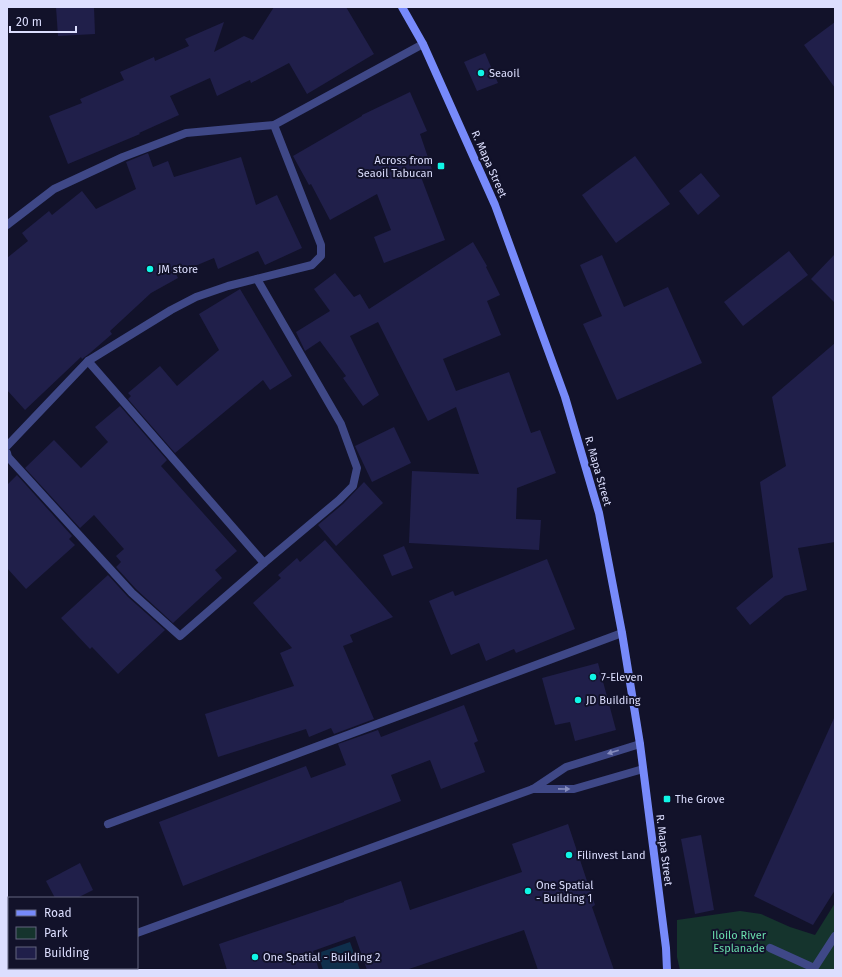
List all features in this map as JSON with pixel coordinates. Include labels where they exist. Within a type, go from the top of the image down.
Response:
[{"type":"main road","name":"R. Mapa Street","points":[[402,7],[423,44],[495,205],[565,397],[599,513],[622,633],[640,744],[666,948],[667,970]]},
{"type":"street","points":[[7,225],[54,189],[123,157],[186,133],[274,125],[423,44]]},
{"type":"street","points":[[7,446],[88,361],[171,310],[196,297],[228,286],[312,265],[321,256],[321,245],[274,125]]},
{"type":"street","points":[[7,453],[8,457],[132,593],[180,636],[339,500],[353,486],[357,468],[341,424],[257,279]]},
{"type":"street","points":[[88,361],[264,563]]},
{"type":"street","points":[[108,824],[622,633]]},
{"type":"street","points":[[138,933],[533,789],[566,767],[640,744]]},
{"type":"street","points":[[533,789],[574,789],[643,769]]},
{"type":"street","points":[[770,948],[814,969],[835,936]]},
{"type":"green space","name":"Iloilo River Esplanade","points":[[835,903],[835,970],[680,970],[677,957],[677,920],[740,911],[761,914],[790,927],[815,935]]},
{"type":"water","points":[[350,942],[360,970],[323,970],[318,953]]},
{"type":"building","points":[[56,7],[94,7],[95,34],[58,36]]},
{"type":"building","points":[[274,7],[346,7],[374,54],[307,94],[289,63],[251,83],[250,80],[217,96],[210,78],[170,96],[179,115],[139,133],[140,134],[68,164],[49,116],[82,103],[80,99],[124,80],[120,72],[154,57],[155,61],[189,46],[185,39],[224,22],[214,52],[244,36],[253,40]]},
{"type":"building","points":[[835,22],[835,88],[804,45]]},
{"type":"building","name":"Seaoil","points":[[485,53],[498,83],[477,91],[464,62]]},
{"type":"building","points":[[410,92],[427,131],[420,134],[433,172],[421,177],[445,240],[384,263],[374,237],[391,230],[377,194],[330,220],[311,184],[309,185],[293,156],[362,115]]},
{"type":"building","points":[[148,153],[153,167],[168,161],[174,177],[241,157],[256,205],[277,195],[302,248],[265,265],[258,251],[218,269],[214,258],[176,274],[178,278],[151,293],[110,331],[112,334],[82,359],[81,357],[25,410],[7,390],[7,258],[28,241],[22,233],[49,211],[52,215],[82,191],[96,209],[136,189],[126,162]]},
{"type":"building","points":[[635,156],[670,204],[616,243],[582,195]]},
{"type":"building","points":[[701,173],[720,196],[698,215],[679,191]]},
{"type":"building","points":[[473,242],[487,266],[486,267],[500,295],[487,301],[501,335],[443,359],[456,391],[509,372],[531,433],[540,430],[556,473],[517,488],[516,519],[541,520],[539,550],[409,543],[412,471],[479,474],[456,407],[428,421],[378,322],[350,336],[379,395],[363,406],[343,378],[346,376],[320,341],[305,351],[296,332],[330,311],[314,289],[335,273],[354,297],[360,294],[369,309]]},
{"type":"building","points":[[789,251],[808,275],[743,326],[724,302]]},
{"type":"building","points":[[835,254],[835,303],[811,279]]},
{"type":"building","points":[[602,255],[624,307],[668,287],[702,363],[617,400],[583,324],[602,316],[580,265]]},
{"type":"building","points":[[240,289],[292,376],[270,390],[263,380],[175,453],[128,399],[131,396],[128,393],[160,366],[177,386],[219,350],[199,314]]},
{"type":"building","points":[[835,343],[835,542],[798,548],[807,590],[785,596],[750,625],[736,608],[773,577],[760,482],[786,466],[772,397]]},
{"type":"building","points":[[120,406],[167,460],[161,466],[237,551],[215,570],[222,578],[173,623],[136,589],[116,567],[121,562],[116,556],[124,549],[94,515],[80,528],[25,468],[54,440],[81,468],[108,442],[95,427]]},
{"type":"building","points":[[394,427],[411,463],[372,482],[355,446]]},
{"type":"building","points":[[17,475],[72,536],[69,539],[75,545],[26,589],[7,568],[7,485]]},
{"type":"building","points":[[364,482],[383,503],[336,546],[318,525],[343,504]]},
{"type":"building","points":[[325,540],[393,617],[350,635],[353,642],[343,646],[374,719],[334,734],[331,728],[309,737],[306,729],[218,757],[205,714],[294,686],[280,653],[292,648],[253,603],[281,578],[278,575],[297,558],[300,562]]},
{"type":"building","points":[[404,546],[413,568],[392,576],[383,555]]},
{"type":"building","points":[[547,559],[575,629],[516,653],[514,649],[486,661],[479,643],[451,655],[429,601],[453,591],[455,596]]},
{"type":"building","points":[[108,575],[128,597],[165,630],[118,674],[92,647],[90,649],[61,618]]},
{"type":"building","name":"JD Building","points":[[598,663],[616,730],[575,741],[570,722],[555,725],[542,678]]},
{"type":"building","points":[[464,705],[478,741],[474,743],[485,772],[441,789],[430,760],[391,775],[401,801],[183,886],[159,822],[306,766],[311,778],[346,765],[338,744],[378,730],[381,737]]},
{"type":"building","points":[[835,716],[835,890],[813,925],[754,896]]},
{"type":"building","name":"One Spatial - Building 1","points":[[568,824],[595,905],[592,907],[614,970],[538,970],[524,930],[406,970],[367,970],[355,936],[313,951],[319,970],[227,970],[219,944],[401,881],[410,910],[522,872],[512,844]]},
{"type":"building","points":[[701,835],[714,910],[695,914],[681,839]]},
{"type":"building","points":[[80,863],[93,890],[79,897],[54,897],[46,881]]},
{"type":"place","name":"Seaoil","points":[[481,73]]},
{"type":"place","name":"Across from Seaoil Tabucan","points":[[441,166]]},
{"type":"place","name":"JM store","points":[[150,269]]},
{"type":"place","name":"7-Eleven","points":[[593,677]]},
{"type":"place","name":"JD Building","points":[[578,700]]},
{"type":"place","name":"The Grove","points":[[667,799]]},
{"type":"place","name":"Filinvest Land","points":[[569,855]]},
{"type":"place","name":"One Spatial - Building 1","points":[[528,891]]},
{"type":"place","name":"One Spatial - Building 2","points":[[255,957]]}]
